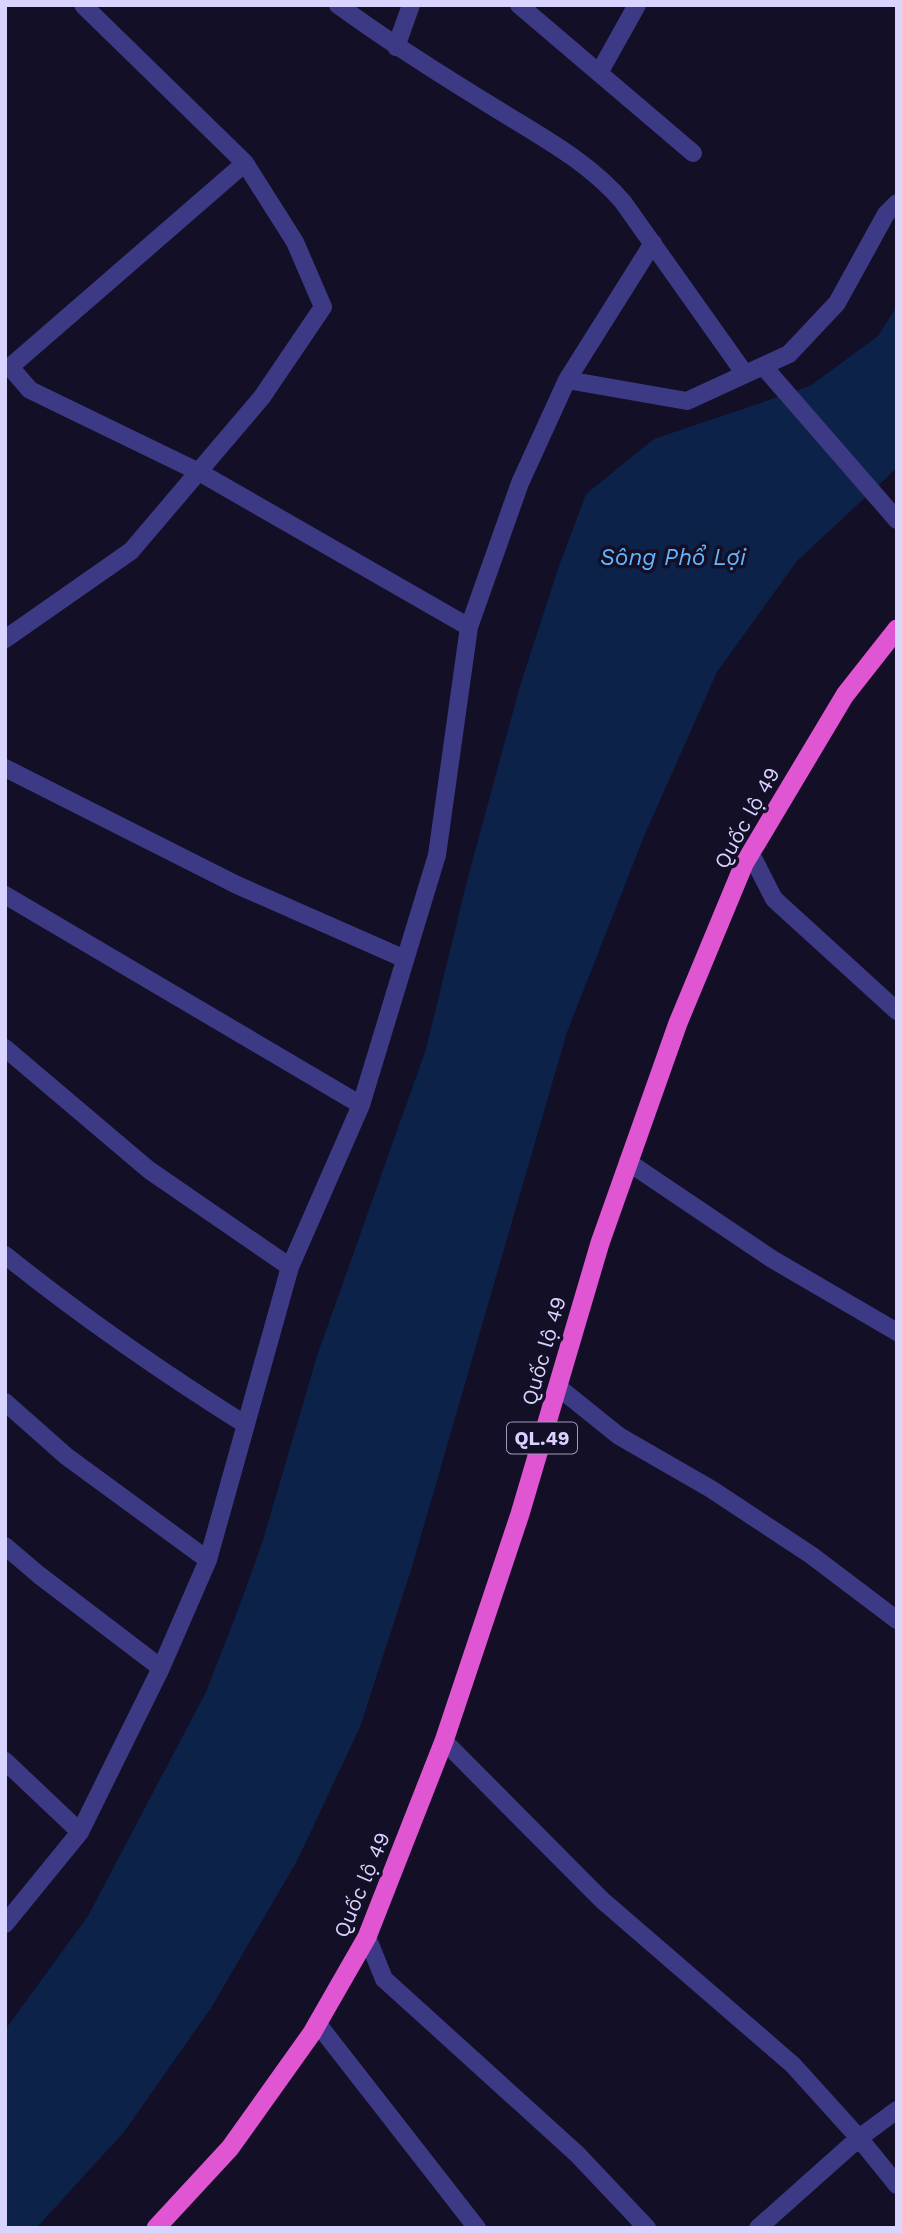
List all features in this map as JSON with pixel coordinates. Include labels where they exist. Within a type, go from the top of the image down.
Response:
[{"type":"highway","name":"Quốc lộ 49","points":[[156,2228],[230,2148],[317,2023],[367,1937],[444,1741],[520,1514],[600,1243],[678,1023],[744,864],[845,695],[897,629]]},
{"type":"street","points":[[5,639],[131,551],[262,397],[323,307],[296,242],[245,163],[83,5]]},
{"type":"street","points":[[338,5],[396,47],[569,155],[608,185],[653,243],[745,374]]},
{"type":"street","points":[[396,47],[411,5]]},
{"type":"street","points":[[519,5],[693,153]]},
{"type":"street","points":[[599,73],[637,5]]},
{"type":"street","points":[[245,163],[10,366],[30,390],[199,472],[469,627]]},
{"type":"street","points":[[567,380],[687,401],[789,354],[837,303],[886,214],[897,203]]},
{"type":"street","points":[[5,1924],[79,1832],[161,1668],[208,1560],[290,1267],[361,1105],[437,855],[469,627],[520,483],[567,380],[653,243]]},
{"type":"street","points":[[763,366],[897,520]]},
{"type":"street","points":[[5,768],[237,885],[363,943],[405,959]]},
{"type":"street","points":[[751,854],[774,899],[897,1011]]},
{"type":"street","points":[[5,895],[361,1105]]},
{"type":"street","points":[[5,1048],[149,1170],[290,1267]]},
{"type":"street","points":[[628,1162],[772,1258],[897,1332]]},
{"type":"street","points":[[5,1255],[66,1305],[173,1379],[246,1424]]},
{"type":"street","points":[[558,1387],[620,1436],[711,1489],[800,1547],[897,1620]]},
{"type":"street","points":[[5,1402],[66,1455],[208,1560]]},
{"type":"street","points":[[5,1546],[39,1576],[161,1668]]},
{"type":"street","points":[[444,1741],[602,1900],[793,2065],[897,2185]]},
{"type":"street","points":[[5,1761],[79,1832]]},
{"type":"street","points":[[367,1937],[384,1979],[577,2154],[647,2228]]},
{"type":"street","points":[[317,2023],[477,2228]]},
{"type":"street","points":[[758,2228],[859,2138],[897,2110]]},
{"type":"water","name":"Sông Phổ Lợi","points":[[897,306],[897,468],[797,561],[717,672],[645,834],[567,1032],[411,1570],[360,1727],[297,1861],[211,2008],[124,2132],[39,2225],[35,2228],[5,2228],[5,2030],[88,1916],[206,1692],[241,1602],[263,1540],[317,1356],[426,1049],[468,877],[520,686],[586,494],[654,439],[810,386],[878,336]]}]
